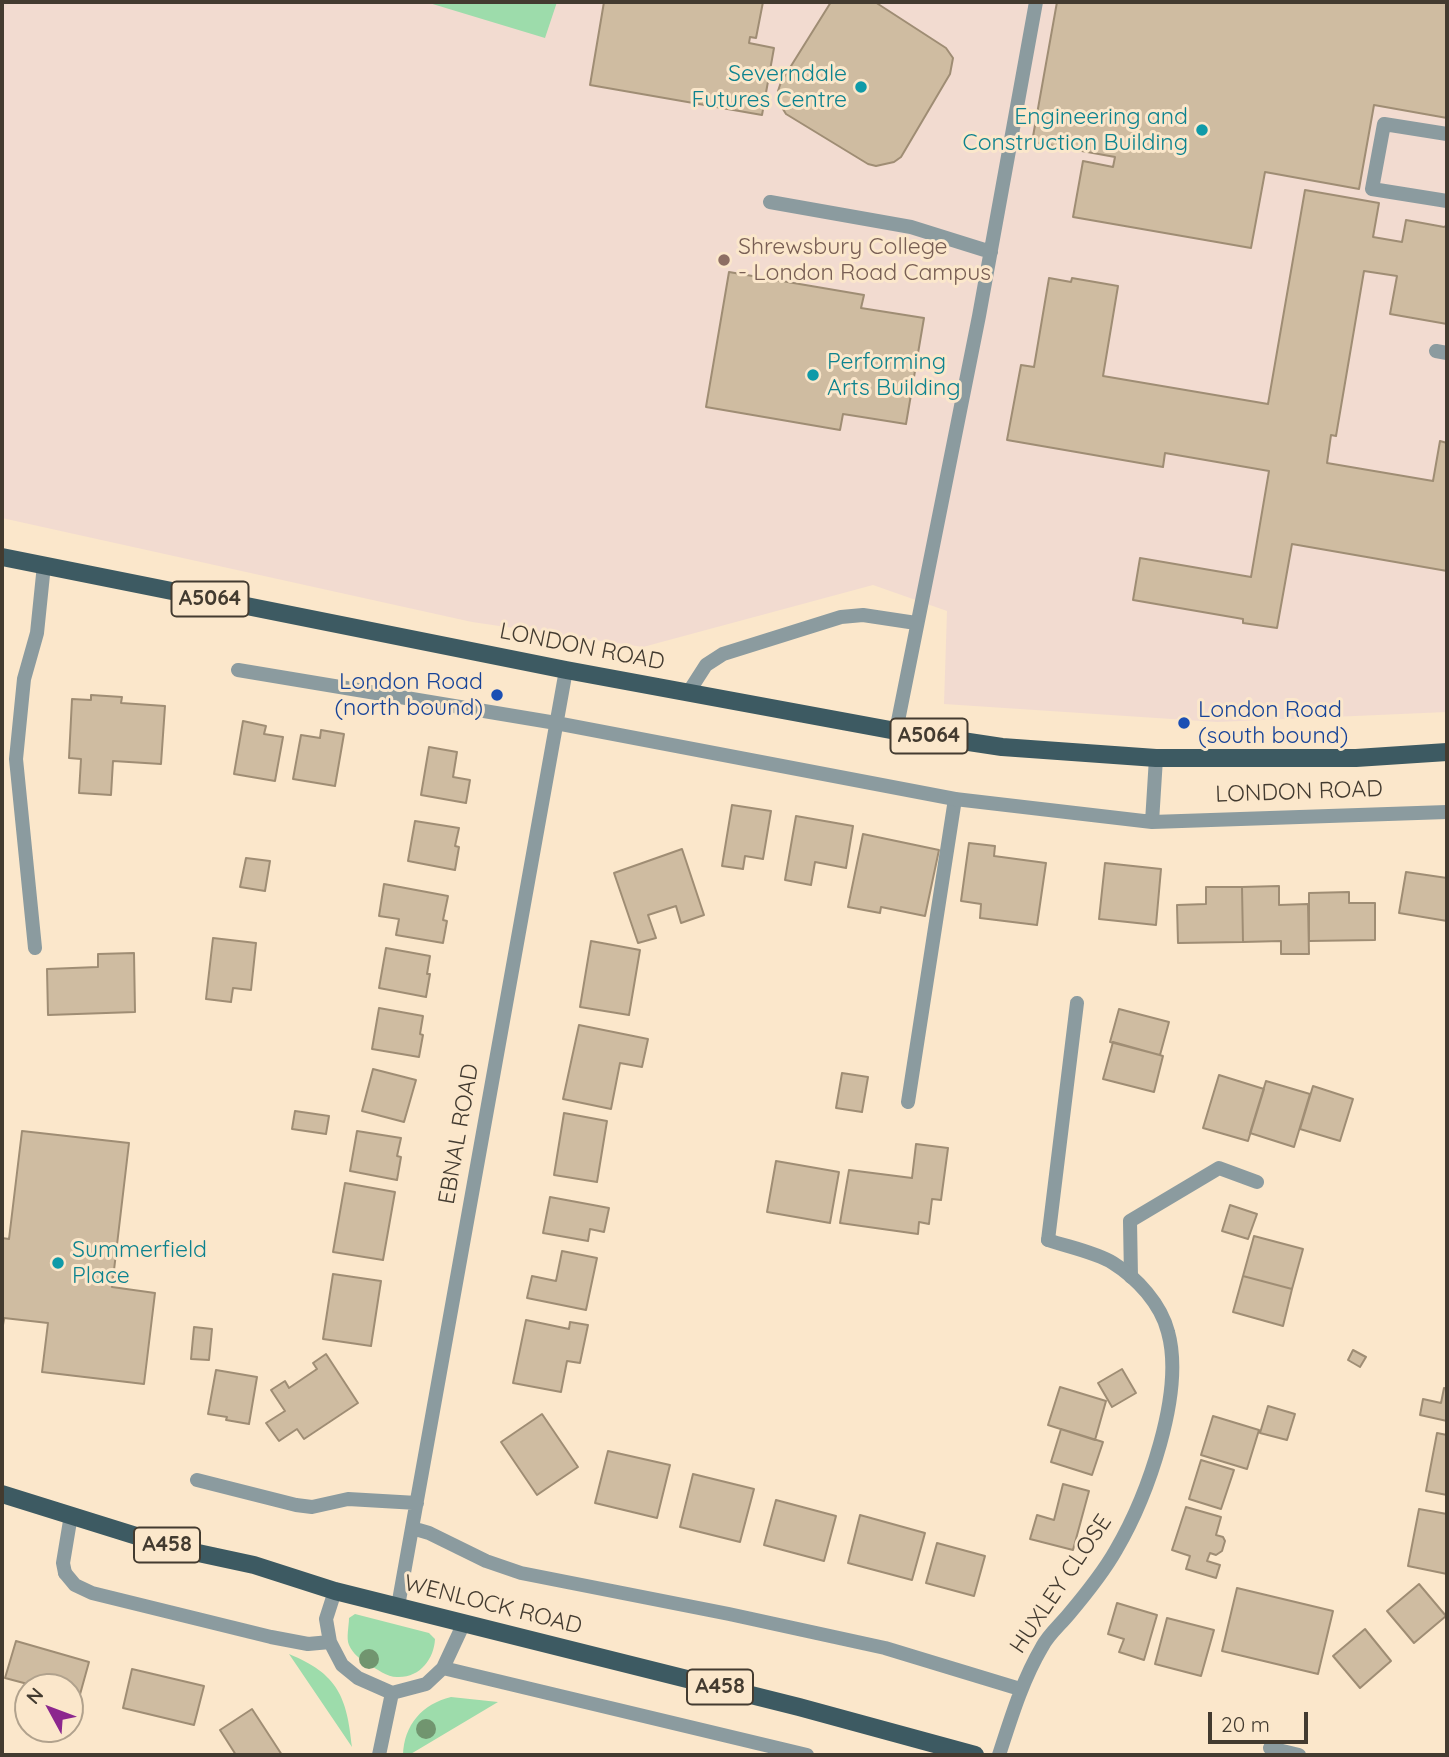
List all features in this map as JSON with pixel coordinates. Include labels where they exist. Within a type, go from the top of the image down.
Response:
[{"type":"main road","name":"LONDON ROAD","points":[[2,557],[566,670],[896,731],[1002,747],[1156,758],[1356,758],[1447,752]]},
{"type":"main road","name":"WENLOCK ROAD","points":[[2,1494],[175,1548],[254,1565],[335,1591],[799,1707],[975,1755]]},
{"type":"street","points":[[896,731],[991,252],[1036,2]]},
{"type":"street","points":[[1447,134],[1384,124],[1372,189],[1447,201]]},
{"type":"street","points":[[770,202],[911,227],[991,252]]},
{"type":"street","points":[[35,948],[16,759],[24,679],[37,633],[44,565]]},
{"type":"street","points":[[688,693],[706,665],[723,654],[841,617],[863,615],[916,623]]},
{"type":"street","name":"LONDON ROAD","points":[[237,670],[556,723],[955,799],[1152,822],[1447,812]]},
{"type":"street","name":"EBNAL ROAD","points":[[398,1606],[566,670]]},
{"type":"street","points":[[1152,822],[1156,758]]},
{"type":"street","points":[[908,1102],[955,799]]},
{"type":"street","name":"HUXLEY CLOSE","points":[[1020,1689],[1043,1644],[1078,1604],[1116,1551],[1132,1518],[1161,1439],[1171,1398],[1172,1364],[1168,1332],[1153,1300],[1131,1277],[1111,1262],[1048,1240],[1077,1003]]},
{"type":"street","points":[[1131,1277],[1130,1221],[1219,1168],[1257,1182]]},
{"type":"street","points":[[197,1480],[312,1507],[348,1499],[417,1503]]},
{"type":"street","points":[[71,1515],[63,1563],[65,1573],[75,1585],[92,1593],[271,1637],[308,1644],[330,1642]]},
{"type":"street","name":"WENLOCK ROAD","points":[[412,1528],[429,1532],[486,1561],[521,1573],[885,1648],[1020,1689]]},
{"type":"street","points":[[335,1591],[326,1619],[330,1642],[342,1665],[358,1678],[392,1693],[426,1685],[443,1668],[463,1625]]},
{"type":"street","points":[[443,1668],[807,1755]]},
{"type":"street","points":[[999,1755],[1020,1689]]},
{"type":"street","points":[[379,1755],[392,1693]]},
{"type":"street","points":[[1270,1748],[1299,1755]]},
{"type":"shaded area","name":"Shrewsbury College - London Road Campus","points":[[2,2],[1447,2],[1447,712],[1217,722],[944,704],[947,611],[873,585],[643,647],[472,622],[2,518]]},
{"type":"green space","points":[[426,2],[557,2],[545,38]]},
{"type":"green space","points":[[355,1614],[429,1633],[435,1639],[429,1660],[419,1671],[397,1677],[368,1664],[355,1654],[348,1642],[349,1618]]},
{"type":"green space","points":[[289,1654],[319,1670],[337,1689],[347,1714],[352,1747]]},
{"type":"green space","points":[[451,1697],[498,1702],[409,1755],[403,1755],[407,1734],[416,1717],[431,1705]]},
{"type":"building","points":[[604,2],[763,2],[756,38],[750,37],[749,43],[774,48],[762,115],[590,85]]},
{"type":"building","name":"Severndale Futures Centre","points":[[831,2],[875,2],[946,48],[953,58],[950,74],[901,157],[894,162],[876,166],[868,164],[786,114],[778,101],[781,82]]},
{"type":"building","name":"Engineering and Construction Building","points":[[1057,2],[1447,2],[1447,118],[1374,105],[1359,189],[1265,172],[1251,248],[1073,217],[1083,161],[1113,167],[1115,157],[1032,142]]},
{"type":"building","points":[[1305,190],[1379,203],[1373,237],[1402,242],[1406,220],[1444,227],[1447,225],[1447,324],[1390,314],[1397,276],[1364,271],[1336,436],[1331,435],[1327,463],[1433,481],[1440,441],[1447,443],[1447,571],[1292,544],[1277,628],[1243,623],[1243,619],[1133,600],[1140,558],[1251,577],[1269,471],[1165,453],[1163,467],[1007,440],[1021,365],[1034,367],[1049,278],[1071,282],[1072,278],[1118,286],[1103,376],[1268,404]]},
{"type":"building","name":"Performing Arts Building","points":[[729,272],[864,295],[861,308],[924,318],[906,424],[843,414],[840,430],[706,407]]},
{"type":"building","points":[[91,695],[122,697],[121,703],[165,706],[161,764],[113,761],[111,795],[79,793],[81,759],[69,758],[72,699],[91,700]]},
{"type":"building","points":[[243,721],[266,726],[264,734],[283,737],[275,781],[234,774]]},
{"type":"building","points":[[321,730],[344,734],[335,786],[293,779],[301,735],[320,738]]},
{"type":"building","points":[[429,747],[457,752],[453,777],[470,780],[466,803],[421,795]]},
{"type":"building","points":[[732,805],[771,811],[763,859],[745,856],[743,869],[722,866]]},
{"type":"building","points":[[796,816],[853,826],[846,868],[815,862],[811,885],[785,880]]},
{"type":"building","points":[[415,821],[459,828],[455,846],[459,847],[455,870],[408,861]]},
{"type":"building","points":[[863,834],[939,850],[925,916],[881,907],[880,913],[848,907]]},
{"type":"building","points":[[969,843],[995,846],[994,856],[1046,863],[1037,925],[980,918],[981,904],[961,901]]},
{"type":"building","points":[[682,849],[704,915],[681,923],[676,906],[648,915],[656,938],[638,943],[614,873]]},
{"type":"building","points":[[246,858],[270,861],[265,891],[240,887]]},
{"type":"building","points":[[1105,863],[1161,869],[1156,925],[1099,919]]},
{"type":"building","points":[[1406,872],[1447,878],[1447,921],[1399,913]]},
{"type":"building","points":[[384,884],[448,896],[443,920],[447,921],[443,943],[396,935],[399,919],[379,916]]},
{"type":"building","points":[[1279,886],[1279,905],[1308,904],[1309,954],[1281,954],[1281,941],[1243,942],[1242,887]]},
{"type":"building","points":[[1206,887],[1242,887],[1243,942],[1178,943],[1177,905],[1206,904]]},
{"type":"building","points":[[1349,892],[1349,903],[1375,903],[1375,940],[1309,941],[1309,893]]},
{"type":"building","points":[[213,938],[256,943],[251,990],[233,988],[231,1002],[206,999]]},
{"type":"building","points":[[591,941],[640,950],[629,1015],[580,1007]]},
{"type":"building","points":[[386,948],[430,956],[426,997],[379,988]]},
{"type":"building","points":[[134,953],[135,1012],[48,1015],[47,969],[98,967],[98,954]]},
{"type":"building","points":[[379,1008],[423,1016],[419,1057],[372,1049]]},
{"type":"building","points":[[1119,1009],[1169,1022],[1160,1055],[1110,1042]]},
{"type":"building","points":[[579,1025],[648,1039],[642,1067],[620,1063],[611,1109],[563,1099]]},
{"type":"building","points":[[1113,1042],[1163,1056],[1154,1092],[1103,1079]]},
{"type":"building","points":[[373,1069],[416,1080],[404,1122],[362,1111]]},
{"type":"building","points":[[842,1073],[868,1077],[862,1112],[836,1108]]},
{"type":"building","points":[[1219,1075],[1264,1089],[1248,1141],[1203,1128]]},
{"type":"building","points":[[1266,1081],[1310,1094],[1294,1147],[1250,1133]]},
{"type":"building","points":[[1313,1086],[1353,1099],[1340,1141],[1300,1129]]},
{"type":"building","points":[[295,1111],[329,1116],[326,1134],[292,1129]]},
{"type":"building","points":[[564,1113],[607,1121],[597,1182],[554,1175]]},
{"type":"building","name":"Summerfield Place","points":[[22,1131],[129,1143],[112,1287],[155,1293],[144,1384],[42,1372],[48,1323],[4,1318],[2,1332],[2,1238],[9,1239]]},
{"type":"building","points":[[357,1131],[401,1138],[397,1156],[401,1157],[397,1180],[350,1171]]},
{"type":"building","points":[[916,1144],[948,1148],[941,1200],[932,1199],[929,1224],[919,1222],[918,1234],[840,1223],[849,1170],[912,1178]]},
{"type":"building","points":[[776,1161],[839,1172],[830,1223],[767,1212]]},
{"type":"building","points":[[345,1183],[395,1192],[383,1260],[333,1252]]},
{"type":"building","points":[[550,1197],[609,1208],[604,1232],[590,1229],[588,1241],[543,1233]]},
{"type":"building","points":[[1230,1205],[1257,1214],[1248,1239],[1222,1231]]},
{"type":"building","points":[[1254,1236],[1303,1249],[1292,1289],[1243,1276]]},
{"type":"building","points":[[562,1251],[597,1258],[586,1310],[527,1298],[532,1276],[556,1281]]},
{"type":"building","points":[[333,1274],[381,1281],[371,1346],[323,1339]]},
{"type":"building","points":[[1243,1276],[1292,1289],[1283,1326],[1233,1312]]},
{"type":"building","points":[[526,1320],[569,1329],[570,1322],[588,1325],[580,1363],[567,1361],[561,1392],[513,1383]]},
{"type":"building","points":[[194,1327],[212,1329],[209,1360],[191,1359]]},
{"type":"building","points":[[1353,1350],[1366,1357],[1360,1367],[1348,1360]]},
{"type":"building","points":[[326,1354],[358,1403],[304,1439],[297,1429],[279,1441],[266,1423],[285,1411],[271,1390],[285,1381],[289,1388],[317,1369],[313,1363]]},
{"type":"building","points":[[1122,1369],[1136,1393],[1112,1407],[1098,1383]]},
{"type":"building","points":[[216,1370],[257,1377],[249,1424],[208,1414]]},
{"type":"building","points":[[1060,1387],[1106,1401],[1095,1440],[1048,1425]]},
{"type":"building","points":[[1444,1388],[1447,1389],[1447,1421],[1420,1415],[1423,1399],[1441,1403]]},
{"type":"building","points":[[1268,1406],[1295,1414],[1287,1440],[1260,1433]]},
{"type":"building","points":[[542,1414],[578,1467],[537,1495],[501,1442]]},
{"type":"building","points":[[1213,1416],[1259,1430],[1247,1469],[1201,1455]]},
{"type":"building","points":[[1061,1429],[1103,1442],[1092,1475],[1051,1462]]},
{"type":"building","points":[[1437,1433],[1447,1435],[1447,1495],[1426,1491]]},
{"type":"building","points":[[608,1451],[670,1465],[657,1518],[595,1503]]},
{"type":"building","points":[[1201,1460],[1234,1470],[1221,1509],[1189,1499]]},
{"type":"building","points":[[693,1474],[754,1489],[740,1542],[680,1527]]},
{"type":"building","points":[[1063,1484],[1089,1491],[1073,1550],[1030,1539],[1037,1515],[1054,1520]]},
{"type":"building","points":[[776,1500],[836,1516],[824,1561],[764,1545]]},
{"type":"building","points":[[1186,1507],[1221,1517],[1216,1535],[1223,1537],[1225,1541],[1222,1551],[1216,1555],[1210,1553],[1207,1561],[1220,1565],[1216,1578],[1186,1569],[1190,1556],[1172,1550]]},
{"type":"building","points":[[1419,1509],[1447,1514],[1447,1574],[1408,1566]]},
{"type":"building","points":[[860,1515],[925,1533],[912,1580],[848,1563]]},
{"type":"building","points":[[937,1543],[985,1556],[974,1596],[926,1583]]},
{"type":"building","points":[[1419,1584],[1446,1616],[1414,1643],[1387,1611]]},
{"type":"building","points":[[1237,1588],[1333,1611],[1318,1674],[1222,1651]]},
{"type":"building","points":[[1117,1603],[1157,1615],[1144,1660],[1119,1652],[1124,1639],[1108,1634]]},
{"type":"building","points":[[1167,1618],[1214,1630],[1201,1676],[1155,1664]]},
{"type":"building","points":[[1365,1629],[1391,1661],[1360,1688],[1333,1656]]},
{"type":"building","points":[[16,1641],[89,1662],[84,1680],[84,1673],[14,1673],[14,1680],[5,1678]]},
{"type":"building","points":[[132,1669],[204,1686],[194,1725],[123,1708]]},
{"type":"building","points":[[252,1709],[282,1755],[236,1755],[220,1730]]},
{"type":"place","name":"Severndale Futures Centre","points":[[861,87]]},
{"type":"place","name":"Engineering and Construction Building","points":[[1202,130]]},
{"type":"place","name":"Shrewsbury College - London Road Campus","points":[[724,260]]},
{"type":"place","name":"Performing Arts Building","points":[[813,375]]},
{"type":"place","name":"London Road (north bound)","points":[[497,695]]},
{"type":"place","name":"London Road (south bound)","points":[[1184,723]]},
{"type":"place","name":"Summerfield Place","points":[[58,1263]]}]
